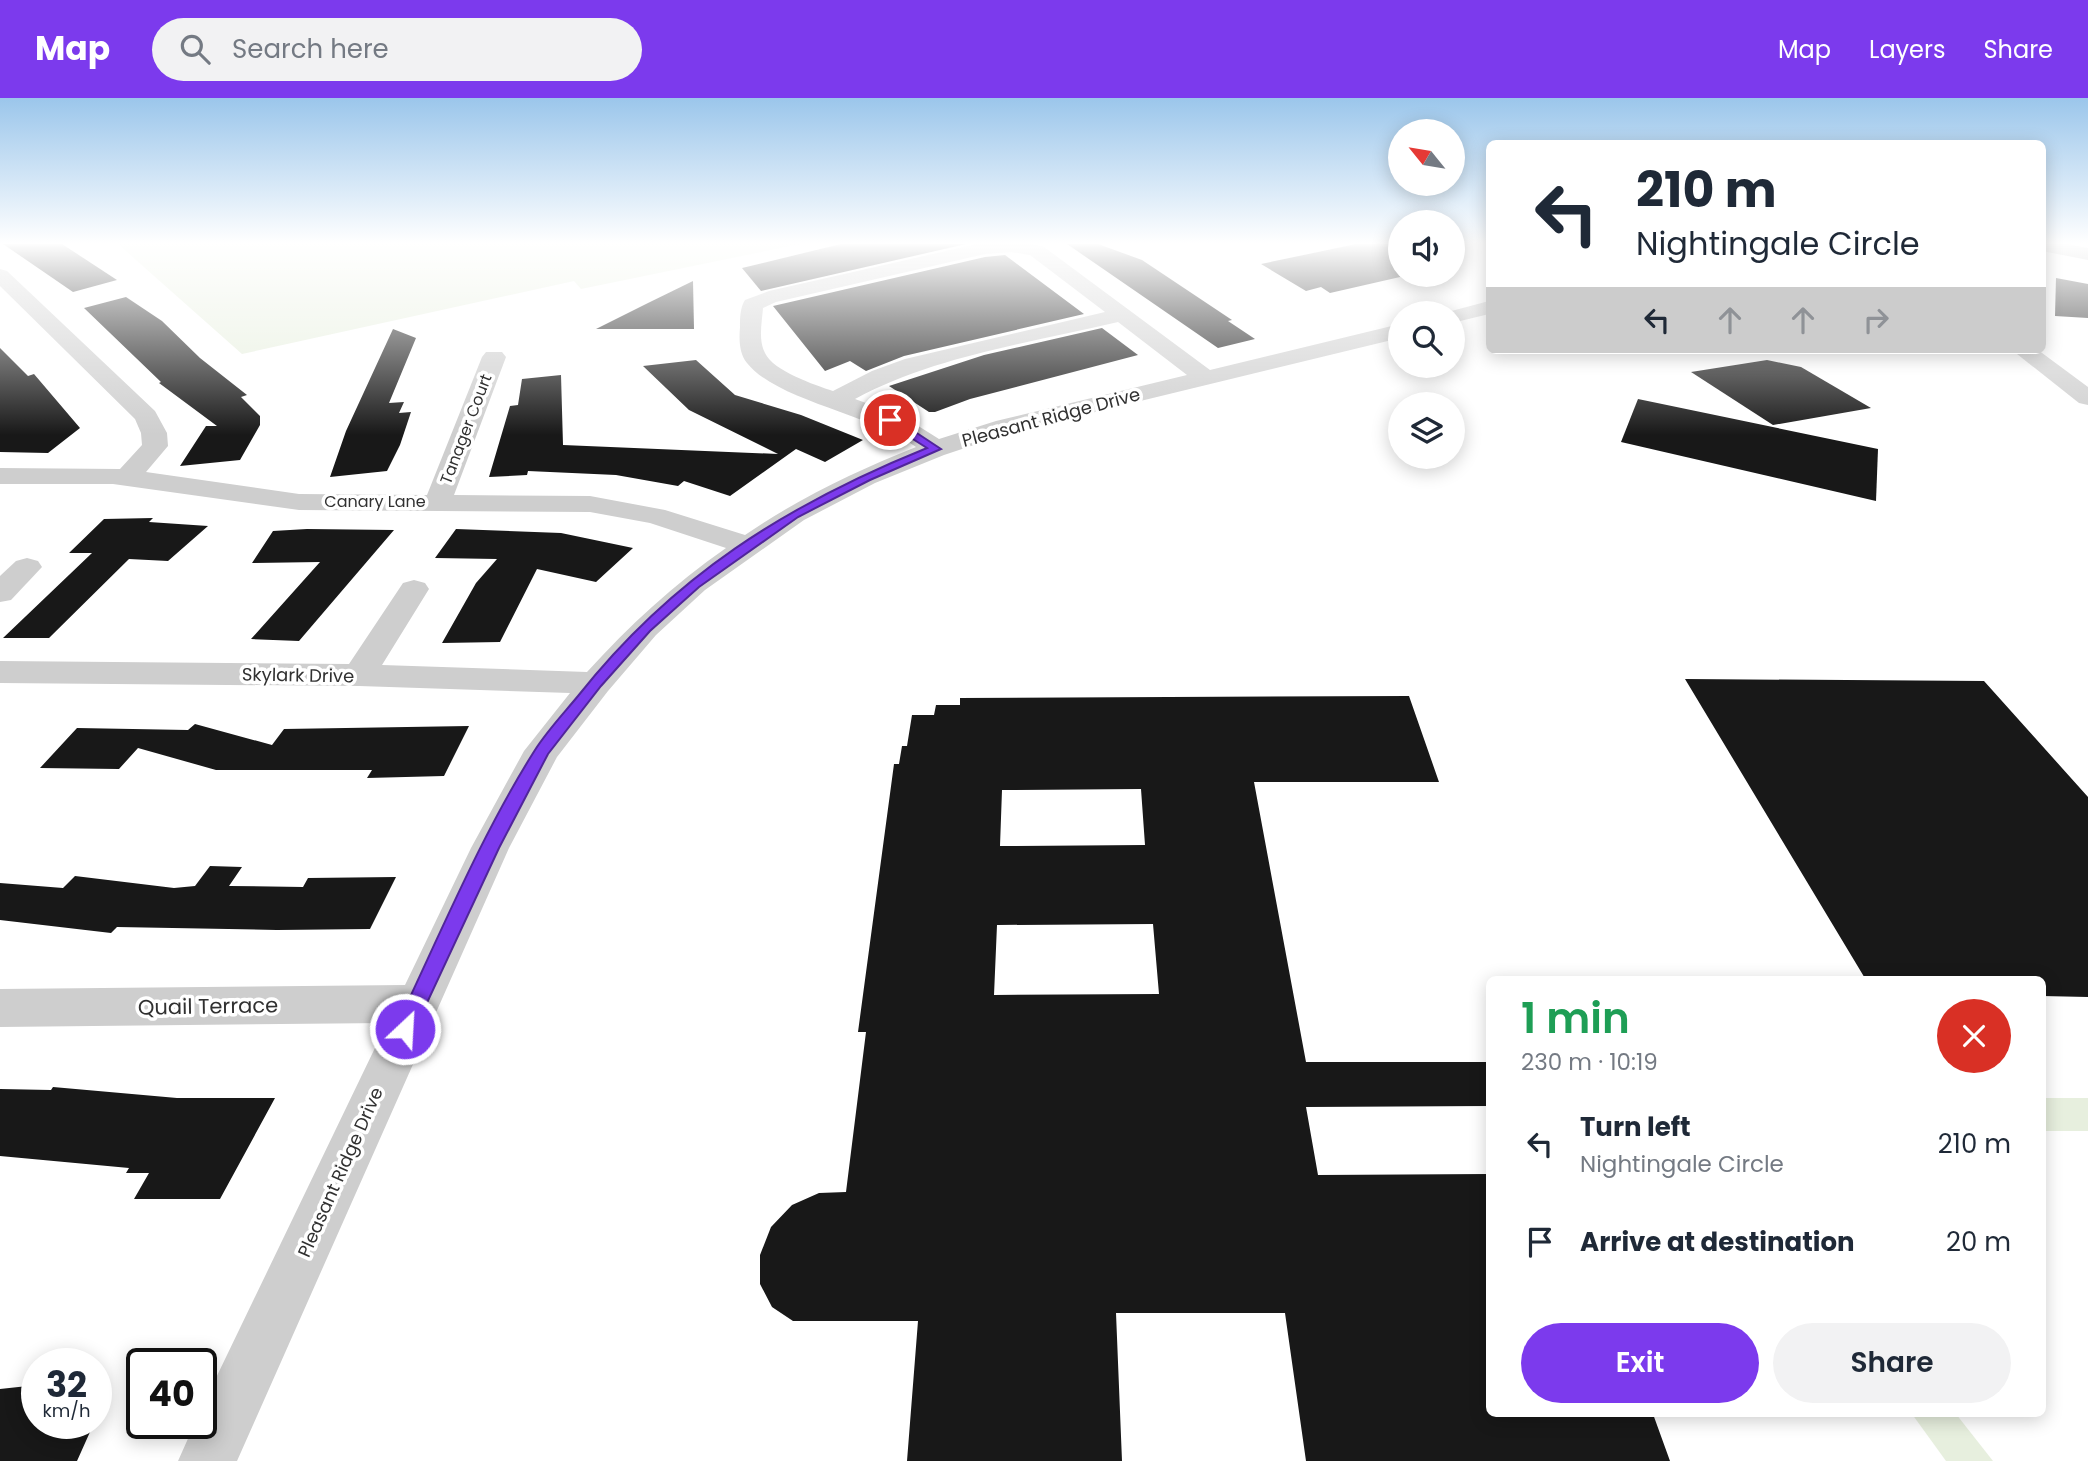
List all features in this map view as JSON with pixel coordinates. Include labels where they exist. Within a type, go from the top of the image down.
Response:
[{"type":"street","points":[[34,308],[146,416],[155,433],[155,446],[127,477]]},
{"type":"street","points":[[753,308],[750,334],[755,358],[780,376],[890,420],[936,449]]},
{"type":"street","points":[[1113,308],[1205,377]]},
{"type":"street","points":[[1465,313],[1486,308]]},
{"type":"street","points":[[835,400],[880,376],[913,364],[1122,314]]},
{"type":"street","name":"Pleasant Ridge Drive","points":[[207,1461],[490,848],[542,751],[596,683],[645,628],[694,584],[746,545],[794,514],[865,477],[1005,426],[1388,334]]},
{"type":"street","points":[[2028,354],[2088,398]]},
{"type":"street","name":"Tanager Court","points":[[438,501],[494,358]]},
{"type":"street","name":"Canary Lane","points":[[0,476],[59,474],[127,477],[253,498],[299,502],[590,504],[655,516],[746,545]]},
{"type":"street","points":[[0,593],[27,567]]},
{"type":"street","points":[[359,675],[414,589]]},
{"type":"street","name":"Skylark Drive","points":[[0,672],[359,675],[596,683]]},
{"type":"street","name":"Quail Terrace","points":[[0,1008],[416,1004]]},
{"type":"green space","points":[[190,308],[453,308],[242,354]]},
{"type":"green space","points":[[2046,1098],[2088,1098],[2088,1131],[2046,1131]]},
{"type":"green space","points":[[1914,1417],[1958,1417],[1993,1461],[1946,1461]]},
{"type":"building","points":[[84,308],[142,308],[162,321],[200,358],[247,395],[241,397],[260,416],[260,425],[240,460],[180,466],[206,426],[217,426],[159,383],[161,382]]},
{"type":"building","points":[[639,308],[694,308],[694,329],[596,329]]},
{"type":"building","points":[[774,308],[1075,308],[1084,314],[904,356],[866,371],[850,361],[825,371]]},
{"type":"building","points":[[1159,308],[1213,308],[1255,339],[1218,348]]},
{"type":"building","points":[[2055,308],[2088,308],[2088,318],[2055,316]]},
{"type":"building","points":[[1102,328],[1138,355],[970,399],[935,412],[929,412],[889,386],[984,355]]},
{"type":"building","points":[[393,329],[416,338],[389,403],[404,402],[399,413],[411,412],[400,445],[387,471],[330,477],[346,431]]},
{"type":"building","points":[[0,348],[28,376],[34,374],[80,428],[48,453],[0,452]]},
{"type":"building","points":[[696,360],[735,395],[801,415],[863,440],[825,462],[796,449],[730,496],[684,481],[678,486],[616,475],[528,471],[527,475],[489,477],[510,406],[518,405],[522,379],[561,375],[563,445],[778,454],[689,410],[643,366]]},
{"type":"building","points":[[1767,360],[1801,367],[1871,408],[1773,425],[1691,372]]},
{"type":"building","points":[[1638,399],[1878,449],[1876,501],[1621,442]]},
{"type":"building","points":[[153,518],[149,522],[208,526],[168,561],[129,559],[49,638],[3,638],[92,553],[69,553],[104,519]]},
{"type":"building","points":[[456,529],[561,533],[633,548],[596,582],[537,569],[500,642],[442,643],[476,583],[497,559],[435,558]]},
{"type":"building","points":[[394,530],[299,641],[251,639],[320,562],[252,563],[273,531]]},
{"type":"building","points":[[1685,679],[1984,681],[2088,797],[2088,997],[2046,996],[2046,976],[1864,976]]},
{"type":"building","points":[[1409,696],[1439,782],[1254,782],[1306,1062],[1486,1062],[1486,1106],[1306,1107],[1318,1175],[1486,1174],[1486,1417],[1654,1417],[1670,1461],[1306,1461],[1285,1313],[1116,1313],[1122,1461],[907,1461],[918,1321],[793,1321],[772,1307],[760,1284],[760,1255],[771,1227],[792,1205],[819,1193],[846,1192],[866,1032],[858,1032],[894,764],[899,764],[902,746],[907,746],[912,715],[934,715],[936,705],[960,705],[960,698]],"holes":[[[1141,789],[1145,845],[1000,846],[1002,790]],[[1153,924],[1159,994],[994,995],[997,925]]]},
{"type":"building","points":[[195,724],[272,745],[284,729],[469,726],[444,776],[367,778],[372,770],[216,770],[138,748],[119,769],[40,768],[77,728],[188,730]]},
{"type":"building","points":[[210,866],[242,867],[229,886],[303,887],[308,878],[396,877],[370,929],[117,927],[111,933],[0,920],[0,883],[63,888],[75,876],[174,888],[195,886]]},
{"type":"building","points":[[53,1087],[177,1098],[275,1098],[220,1199],[134,1199],[149,1173],[126,1173],[129,1168],[0,1156],[0,1089],[51,1090]]},
{"type":"building","points":[[21,1387],[21,1439],[87,1439],[77,1461],[0,1461],[0,1389]]},
{"type":"route","points":[[405,1029],[490,848],[542,751],[596,683],[645,628],[694,584],[746,545],[794,514],[865,477],[936,449],[890,420]]}]
